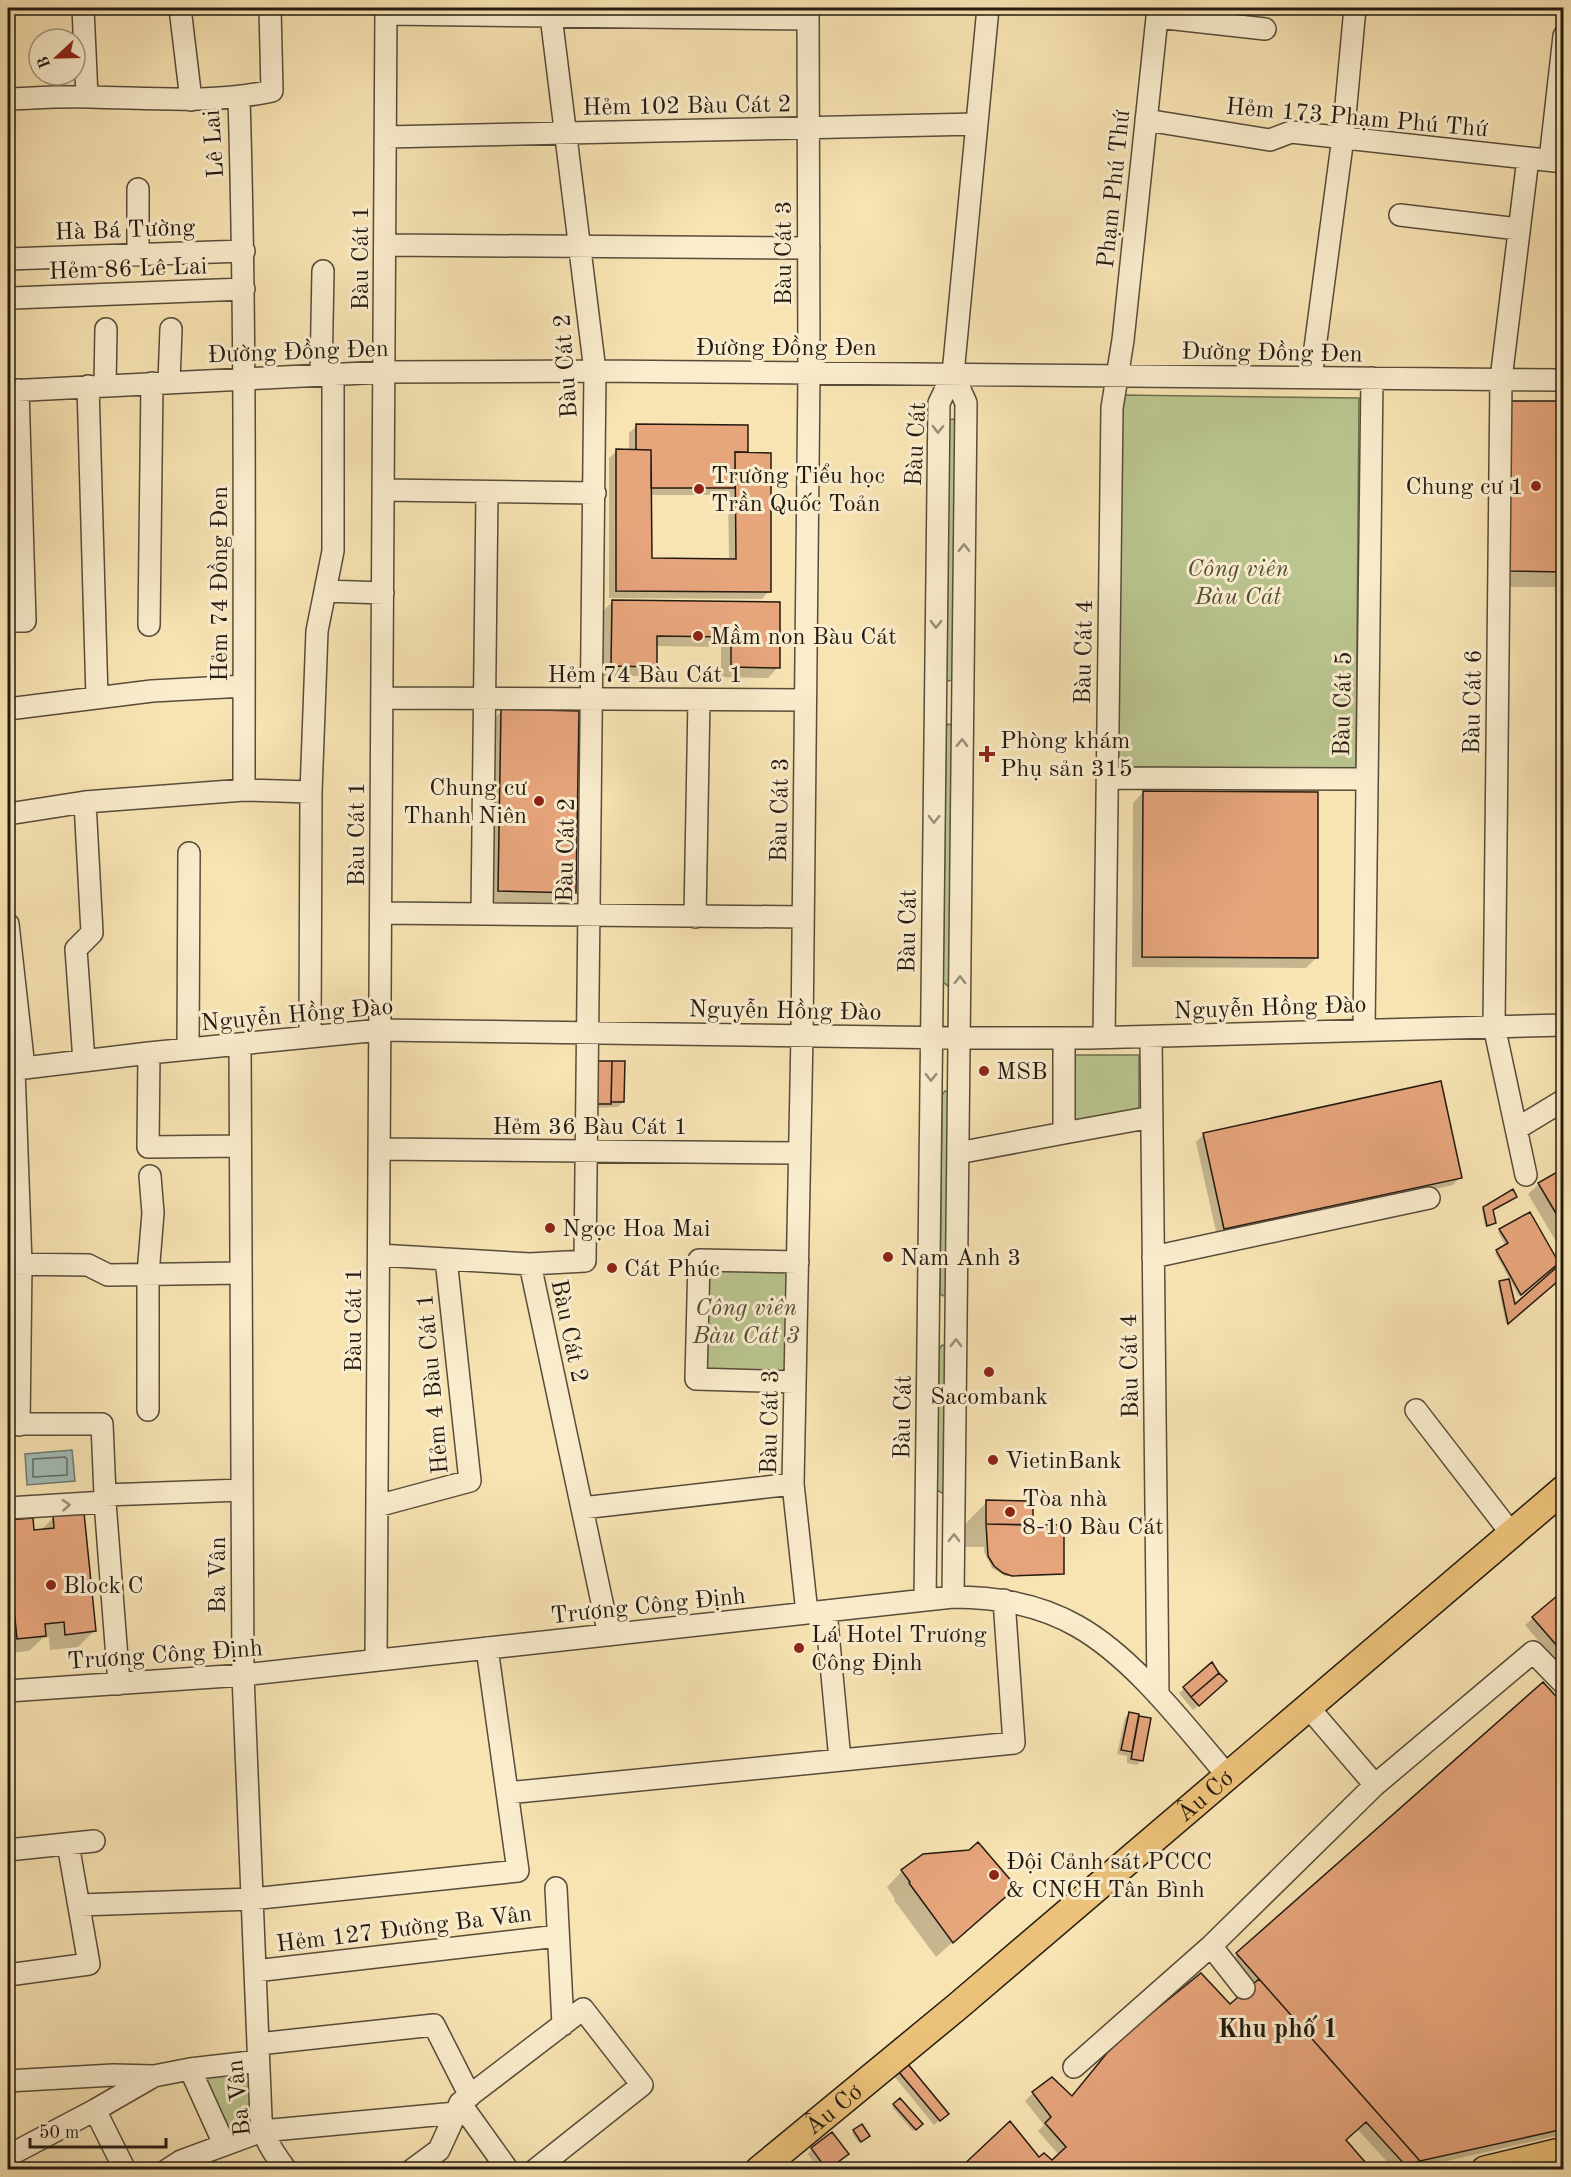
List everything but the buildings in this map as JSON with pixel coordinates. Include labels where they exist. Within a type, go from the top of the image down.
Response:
[{"type":"main road","name":"Âu Cơ","points":[[775,2164],[1563,1489]]},
{"type":"main road","points":[[1485,2169],[1563,2151]]},
{"type":"street","points":[[83,8],[87,97]]},
{"type":"street","points":[[180,8],[190,100]]},
{"type":"street","points":[[239,98],[272,91],[270,8]]},
{"type":"street","name":"Bàu Cát","points":[[925,1600],[939,403],[953,374],[988,8]]},
{"type":"street","points":[[1311,378],[1343,137],[1355,8]]},
{"type":"street","points":[[386,11],[808,13]]},
{"type":"street","name":"Bàu Cát 1","points":[[376,1660],[386,11]]},
{"type":"street","name":"Bàu Cát 2","points":[[551,12],[596,371],[589,1033],[585,1261],[530,1264],[609,1635]]},
{"type":"street","points":[[1158,12],[1265,29]]},
{"type":"street","name":"Phạm Phú Thứ","points":[[1117,375],[1123,340],[1158,12]]},
{"type":"street","name":"Bàu Cát 3","points":[[808,13],[809,373],[802,1035],[794,1484],[840,1760]]},
{"type":"street","points":[[1557,161],[1563,36]]},
{"type":"street","name":"Lê Lai","points":[[8,99],[239,98],[245,378]]},
{"type":"street","name":"Hẻm 173 Phạm Phú Thứ","points":[[1146,120],[1270,140],[1291,132],[1557,161]]},
{"type":"street","name":"Hẻm 102 Bàu Cát 2","points":[[386,137],[977,124]]},
{"type":"street","name":"Bàu Cát 6","points":[[1526,1175],[1494,1026],[1501,380],[1528,158]]},
{"type":"street","points":[[138,189],[138,255]]},
{"type":"street","points":[[1400,215],[1518,229]]},
{"type":"street","points":[[385,245],[809,248]]},
{"type":"street","name":"Hà Bá Tường","points":[[8,259],[244,251]]},
{"type":"street","points":[[310,1037],[311,792],[317,631],[333,551],[323,271]]},
{"type":"street","name":"Hẻm 86 Lê Lai","points":[[13,298],[244,289]]},
{"type":"street","points":[[97,698],[96,386],[106,329]]},
{"type":"street","points":[[149,625],[161,382],[171,329]]},
{"type":"street","name":"Đường Đồng Đen","points":[[13,390],[384,372],[596,371],[1563,380]]},
{"type":"street","name":"Bàu Cát","points":[[953,374],[966,403],[953,1597]]},
{"type":"street","name":"Bàu Cát 4","points":[[1104,1037],[1112,408],[1117,375]]},
{"type":"street","name":"Hẻm 74 Đồng Đen","points":[[244,790],[245,378]]},
{"type":"street","name":"Bàu Cát 5","points":[[1364,1030],[1372,378]]},
{"type":"street","points":[[8,621],[24,621],[13,390]]},
{"type":"street","points":[[384,490],[595,493]]},
{"type":"street","points":[[482,914],[487,492]]},
{"type":"street","points":[[325,591],[383,593]]},
{"type":"street","points":[[8,709],[152,691],[244,686]]},
{"type":"street","name":"Hẻm 74 Bàu Cát 1","points":[[382,698],[805,700]]},
{"type":"street","points":[[695,917],[699,700]]},
{"type":"street","points":[[935,700],[962,701]]},
{"type":"street","points":[[1107,778],[1367,779]]},
{"type":"street","points":[[8,814],[86,802],[244,790],[311,792]]},
{"type":"street","points":[[84,1061],[76,949],[92,933],[86,802]]},
{"type":"street","points":[[189,853],[189,1049]]},
{"type":"street","points":[[381,913],[803,918]]},
{"type":"street","points":[[8,924],[15,1069],[13,1425],[102,1424],[105,1495],[242,1490]]},
{"type":"street","name":"Nguyễn Hồng Đào","points":[[15,1069],[380,1030],[1064,1038],[1563,1025]]},
{"type":"street","name":"Bàu Cát 4","points":[[1151,1036],[1158,1695]]},
{"type":"street","points":[[1064,1038],[1064,1133]]},
{"type":"street","name":"Ba Vân","points":[[240,1044],[243,1675],[258,2053],[262,2131],[286,2169]]},
{"type":"street","points":[[149,1053],[148,1147],[240,1146]]},
{"type":"street","points":[[1516,1129],[1563,1100]]},
{"type":"street","points":[[958,1153],[1152,1117]]},
{"type":"street","name":"Hẻm 36 Bàu Cát 1","points":[[380,1149],[799,1153]]},
{"type":"street","points":[[148,1410],[148,1274],[153,1213],[150,1176]]},
{"type":"street","points":[[1153,1257],[1429,1198]]},
{"type":"street","points":[[379,1255],[530,1264]]},
{"type":"street","name":"Hẻm 4 Bàu Cát 1","points":[[377,1506],[470,1481],[446,1259]]},
{"type":"street","points":[[795,1382],[696,1379],[699,1260],[798,1262]]},
{"type":"street","points":[[14,1264],[88,1265],[108,1275],[241,1273]]},
{"type":"street","points":[[928,1316],[956,1317]]},
{"type":"street","points":[[1416,1410],[1511,1533]]},
{"type":"street","points":[[582,1508],[794,1484]]},
{"type":"street","points":[[8,1508],[105,1502],[119,1684]]},
{"type":"street","name":"Trương Công Định","points":[[8,1691],[243,1675],[953,1597],[981,1597],[1004,1600],[1041,1610],[1077,1626],[1132,1669],[1158,1695],[1227,1775]]},
{"type":"street","points":[[507,1793],[1014,1743],[1004,1600]]},
{"type":"street","points":[[80,1905],[252,1899],[518,1871],[487,1648]]},
{"type":"street","points":[[1074,2067],[1211,1946],[1375,1785],[1533,1652],[1563,1684]]},
{"type":"street","points":[[1309,1708],[1375,1785]]},
{"type":"street","points":[[8,1850],[94,1841]]},
{"type":"street","points":[[8,1975],[89,1964],[68,1844]]},
{"type":"street","points":[[556,1888],[563,2025]]},
{"type":"street","name":"Hẻm 127 Đường Ba Vân","points":[[255,1971],[558,1936]]},
{"type":"street","points":[[1211,1946],[1244,1988]]},
{"type":"street","points":[[412,2169],[439,2150],[462,2104],[583,2009],[642,2085],[535,2169]]},
{"type":"street","points":[[8,2081],[113,2075],[154,2076],[258,2053],[434,2025],[462,2104],[508,2169]]},
{"type":"street","points":[[190,2069],[224,2144]]},
{"type":"street","points":[[8,2156],[154,2076]]},
{"type":"street","points":[[171,2168],[224,2144],[262,2131],[462,2104]]},
{"type":"street","points":[[94,2110],[124,2169]]},
{"type":"green space","name":"Công viên Bàu Cát","points":[[1120,395],[1359,398],[1356,770],[1117,767]]},
{"type":"green space","points":[[953,419],[956,422],[953,680],[948,681],[946,679],[949,420]]},
{"type":"green space","points":[[948,724],[952,725],[950,985],[948,986],[943,982],[946,727]]},
{"type":"green space","points":[[1074,1055],[1139,1055],[1139,1112],[1074,1124]]},
{"type":"green space","points":[[945,1091],[949,1092],[947,1295],[944,1296],[940,1294],[942,1095]]},
{"type":"green space","name":"Công viên Bàu Cát 3","points":[[704,1264],[791,1266],[788,1377],[702,1374]]},
{"type":"green space","points":[[942,1345],[946,1346],[945,1492],[942,1493],[937,1490],[939,1349]]},
{"type":"green space","points":[[249,2071],[253,2124],[230,2133],[201,2078]]},
{"type":"water","points":[[72,1450],[75,1481],[27,1485],[25,1454]]},
{"type":"place","name":"Chung cư 1","points":[[1536,486]]},
{"type":"place","name":"Trường Tiểu học Trần Quốc Toản","points":[[699,489]]},
{"type":"place","name":"Mầm non Bàu Cát","points":[[698,636]]},
{"type":"place","name":"Phòng khám Phụ sản 315","points":[[987,754]]},
{"type":"place","name":"Chung cư Thanh Niên","points":[[539,801]]},
{"type":"place","name":"MSB","points":[[984,1071]]},
{"type":"place","name":"Ngọc Hoa Mai","points":[[550,1228]]},
{"type":"place","name":"Nam Anh 3","points":[[888,1257]]},
{"type":"place","name":"Cát Phúc","points":[[612,1268]]},
{"type":"place","name":"Sacombank","points":[[989,1372]]},
{"type":"place","name":"VietinBank","points":[[993,1460]]},
{"type":"place","name":"Tòa nhà 8-10 Bàu Cát","points":[[1010,1512]]},
{"type":"place","name":"Block C","points":[[51,1585]]},
{"type":"place","name":"Lá Hotel Trương Công Định","points":[[799,1648]]},
{"type":"place","name":"Đội Cảnh sát PCCC & CNCH Tân Bình","points":[[994,1875]]},
{"type":"district","name":"Khu phố 1","points":[[1278,2028]]}]
